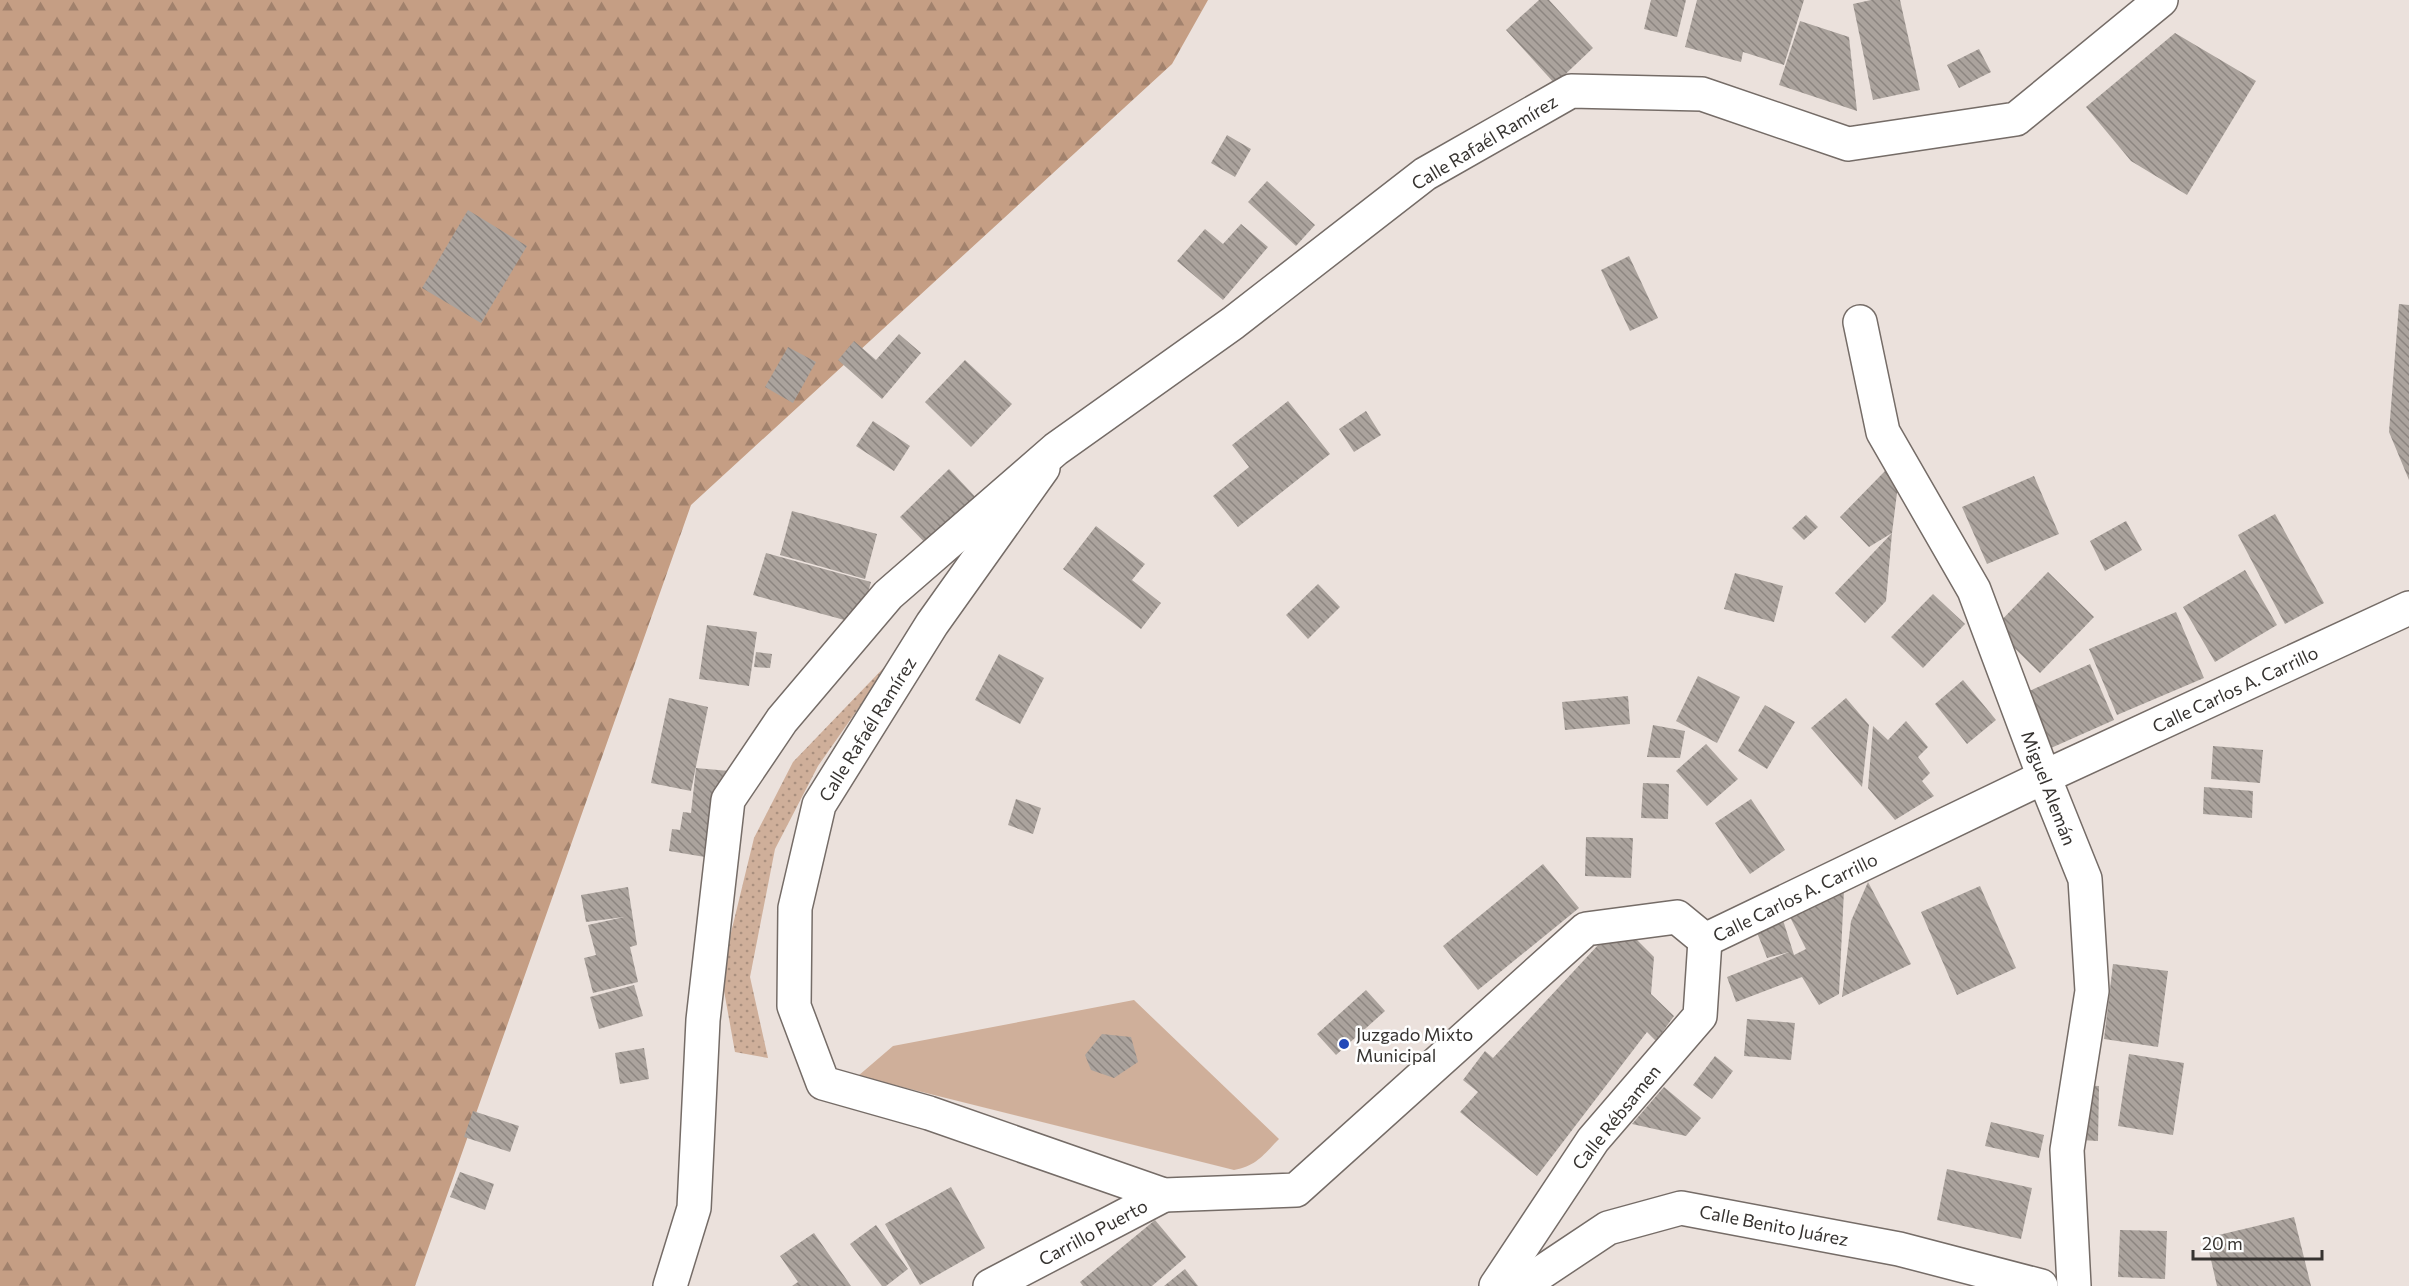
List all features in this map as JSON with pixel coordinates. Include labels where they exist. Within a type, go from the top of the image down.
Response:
[{"type":"street","name":"Calle Rafaél Ramírez","points":[[670,1286],[694,1208],[703,1020],[728,800],[782,720],[888,595],[1056,449],[1233,323],[1425,174],[1571,90],[1702,94],[1848,144],[1982,124],[2016,118],[2161,0]]},
{"type":"street","name":"Miguel Alemán","points":[[1860,322],[1883,432],[1974,590],[2085,879],[2092,991],[2067,1150],[2074,1286]]},
{"type":"street","name":"Calle Rafaél Ramírez","points":[[1056,449],[932,624],[819,804],[795,908],[794,1006],[823,1083],[929,1113],[1164,1195]]},
{"type":"street","name":"Calle Carlos A. Carrillo","points":[[1164,1195],[1296,1190],[1586,929],[1677,917],[1705,940],[2044,777],[2409,608]]},
{"type":"street","name":"Calle Rébsamen","points":[[1496,1286],[1593,1140],[1700,1016],[1705,940]]},
{"type":"street","name":"Carrillo Puerto","points":[[990,1286],[1164,1195]]},
{"type":"street","name":"Calle Benito Juárez","points":[[1521,1286],[1608,1228],[1681,1208],[1899,1249],[2041,1286]]},
{"type":"shaded area","points":[[895,656],[818,766],[775,849],[750,977],[768,1058],[735,1052],[721,974],[754,838],[793,762]]},
{"type":"shaded area","points":[[1134,1000],[1279,1139],[1260,1159],[1249,1166],[1234,1170],[858,1076],[893,1046]]},
{"type":"green space","points":[[0,0],[1208,0],[1172,64],[691,505],[415,1286],[0,1286]]},
{"type":"building","points":[[1539,0],[1549,0],[1593,48],[1555,84],[1506,30]]},
{"type":"building","points":[[1651,0],[1686,0],[1677,37],[1644,29]]},
{"type":"building","points":[[1697,0],[1804,0],[1784,65],[1743,52],[1741,62],[1685,47]]},
{"type":"building","points":[[1871,0],[1900,0],[1920,90],[1873,100],[1853,4]]},
{"type":"building","points":[[1800,21],[1849,37],[1857,111],[1779,85]]},
{"type":"building","points":[[2175,33],[2256,81],[2187,195],[2131,161],[2086,107]]},
{"type":"building","points":[[1979,49],[1991,72],[1959,88],[1947,65]]},
{"type":"building","points":[[1227,135],[1251,149],[1235,177],[1211,163]]},
{"type":"building","points":[[1267,181],[1315,225],[1296,246],[1248,202]]},
{"type":"building","points":[[468,210],[527,246],[481,323],[422,288]]},
{"type":"building","points":[[1241,224],[1268,247],[1223,300],[1177,261],[1205,229],[1223,244]]},
{"type":"building","points":[[1629,256],[1658,318],[1630,331],[1601,270]]},
{"type":"building","points":[[2399,304],[2409,305],[2409,480],[2389,432]]},
{"type":"building","points":[[899,334],[921,353],[882,399],[838,360],[854,341],[876,360]]},
{"type":"building","points":[[788,347],[816,362],[793,403],[765,387]]},
{"type":"building","points":[[965,360],[1012,404],[971,447],[925,402]]},
{"type":"building","points":[[1288,401],[1330,454],[1238,527],[1213,496],[1249,467],[1232,445]]},
{"type":"building","points":[[1366,411],[1381,435],[1354,452],[1339,429]]},
{"type":"building","points":[[873,421],[910,446],[894,471],[856,446]]},
{"type":"building","points":[[949,469],[983,505],[935,553],[900,517]]},
{"type":"building","points":[[1885,471],[1898,485],[1892,533],[1869,547],[1840,517]]},
{"type":"building","points":[[2034,476],[2059,534],[1987,564],[1962,507]]},
{"type":"building","points":[[792,511],[877,534],[865,579],[780,555]]},
{"type":"building","points":[[2275,514],[2324,603],[2285,624],[2238,535]]},
{"type":"building","points":[[1806,515],[1818,527],[1804,540],[1792,528]]},
{"type":"building","points":[[2126,521],[2142,550],[2105,571],[2090,541]]},
{"type":"building","points":[[1096,526],[1145,564],[1132,580],[1161,603],[1141,629],[1063,569]]},
{"type":"building","points":[[1892,533],[1886,601],[1865,623],[1835,593]]},
{"type":"building","points":[[766,553],[871,582],[859,624],[753,595]]},
{"type":"building","points":[[2245,570],[2277,625],[2215,662],[2183,607]]},
{"type":"building","points":[[2048,572],[2094,617],[2040,673],[1994,628]]},
{"type":"building","points":[[1735,573],[1783,586],[1774,622],[1724,609]]},
{"type":"building","points":[[1318,584],[1340,607],[1308,639],[1286,615]]},
{"type":"building","points":[[1933,594],[1965,624],[1923,668],[1891,637]]},
{"type":"building","points":[[2176,612],[2204,678],[2117,715],[2089,649]]},
{"type":"building","points":[[707,625],[757,632],[749,686],[699,679]]},
{"type":"building","points":[[756,652],[772,654],[770,668],[754,667]]},
{"type":"building","points":[[999,654],[1044,678],[1020,724],[975,700]]},
{"type":"building","points":[[2090,664],[2114,720],[2051,748],[2027,692]]},
{"type":"building","points":[[1698,676],[1740,697],[1717,743],[1676,721]]},
{"type":"building","points":[[1963,680],[1996,720],[1967,744],[1935,704]]},
{"type":"building","points":[[1628,696],[1630,724],[1565,730],[1562,702]]},
{"type":"building","points":[[669,698],[708,707],[691,791],[651,783]]},
{"type":"building","points":[[1846,698],[1869,725],[1862,787],[1811,728]]},
{"type":"building","points":[[1765,705],[1795,722],[1767,769],[1738,751]]},
{"type":"building","points":[[1906,721],[1928,747],[1918,757],[1930,773],[1922,781],[1934,796],[1895,820],[1868,788],[1873,726],[1888,740]]},
{"type":"building","points":[[1653,725],[1685,731],[1680,758],[1647,757]]},
{"type":"building","points":[[1706,744],[1738,779],[1707,806],[1676,771]]},
{"type":"building","points":[[2213,746],[2263,750],[2260,783],[2211,779]]},
{"type":"building","points":[[696,768],[729,771],[711,858],[669,851],[672,829],[680,830],[683,812],[691,813]]},
{"type":"building","points":[[1643,783],[1669,784],[1668,819],[1641,818]]},
{"type":"building","points":[[2204,787],[2253,791],[2252,818],[2203,814]]},
{"type":"building","points":[[1016,799],[1041,808],[1033,834],[1008,825]]},
{"type":"building","points":[[1751,799],[1785,850],[1750,874],[1715,823]]},
{"type":"building","points":[[1586,837],[1633,838],[1631,878],[1585,876]]},
{"type":"building","points":[[1543,864],[1579,908],[1478,990],[1443,946]]},
{"type":"building","points":[[1868,882],[1911,964],[1842,997],[1851,921]]},
{"type":"building","points":[[1980,886],[2016,968],[1957,995],[1921,912]]},
{"type":"building","points":[[628,887],[637,945],[630,947],[638,982],[593,993],[584,958],[596,955],[588,925],[624,917],[586,922],[581,895]]},
{"type":"building","points":[[1844,890],[1839,994],[1819,1005],[1802,977],[1736,1002],[1727,977],[1789,952],[1767,958],[1756,930],[1783,920],[1794,955],[1806,949],[1790,917]]},
{"type":"building","points":[[1633,936],[1654,957],[1651,994],[1674,1016],[1656,1041],[1647,1032],[1537,1176],[1460,1112],[1478,1092],[1463,1080],[1485,1051],[1493,1058],[1599,944]]},
{"type":"building","points":[[2113,964],[2168,971],[2158,1047],[2104,1039]]},
{"type":"building","points":[[634,985],[643,1016],[599,1029],[590,997]]},
{"type":"building","points":[[1366,990],[1385,1011],[1336,1055],[1317,1034]]},
{"type":"building","points":[[1747,1019],[1795,1023],[1791,1060],[1744,1056]]},
{"type":"building","points":[[1102,1034],[1131,1037],[1138,1062],[1114,1078],[1091,1070],[1085,1055]]},
{"type":"building","points":[[644,1048],[649,1079],[620,1084],[615,1053]]},
{"type":"building","points":[[2129,1054],[2184,1063],[2173,1135],[2118,1126]]},
{"type":"building","points":[[1715,1056],[1733,1071],[1712,1099],[1693,1085]]},
{"type":"building","points":[[2081,1085],[2099,1086],[2098,1141],[2080,1140]]},
{"type":"building","points":[[1664,1087],[1701,1118],[1686,1136],[1632,1124]]},
{"type":"building","points":[[473,1111],[519,1126],[510,1152],[464,1137]]},
{"type":"building","points":[[1991,1122],[2044,1135],[2039,1158],[1985,1146]]},
{"type":"building","points":[[1947,1169],[2032,1188],[2021,1239],[1937,1220]]},
{"type":"building","points":[[460,1172],[494,1184],[485,1210],[450,1197]]},
{"type":"building","points":[[951,1187],[985,1248],[920,1285],[885,1224]]},
{"type":"building","points":[[2294,1217],[2311,1286],[2217,1286],[2206,1238]]},
{"type":"building","points":[[1155,1220],[1186,1257],[1152,1286],[1083,1286],[1080,1282]]},
{"type":"building","points":[[876,1225],[908,1269],[886,1286],[882,1286],[850,1244]]},
{"type":"building","points":[[2120,1230],[2167,1231],[2165,1279],[2118,1277]]},
{"type":"building","points":[[814,1233],[851,1286],[792,1286],[798,1282],[780,1256]]},
{"type":"building","points":[[1185,1269],[1198,1286],[1164,1286]]},
{"type":"place","name":"Juzgado Mixto Municipal","points":[[1344,1044]]}]
